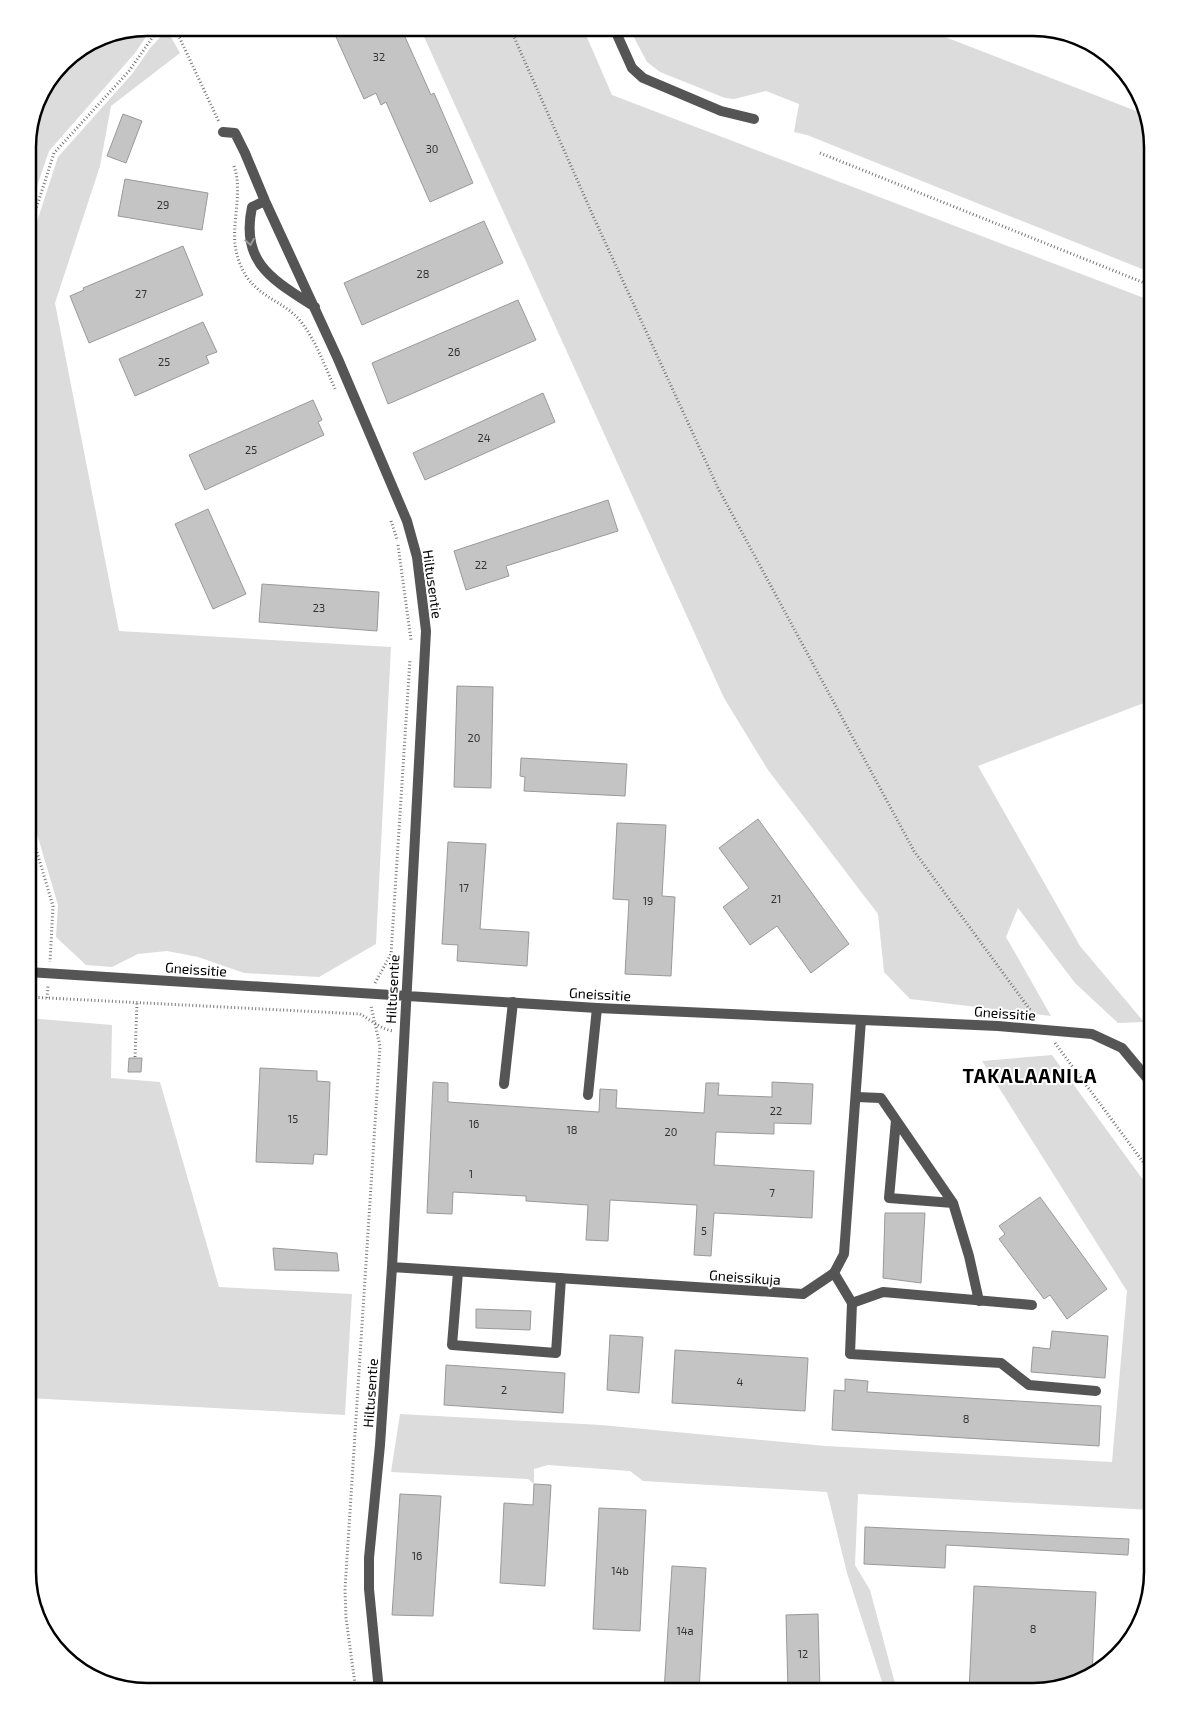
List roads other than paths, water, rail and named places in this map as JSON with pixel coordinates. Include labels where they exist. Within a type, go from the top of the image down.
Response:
[{"type":"street","points":[[618,36],[632,68],[643,78],[721,111],[754,119]]},
{"type":"street","name":"Hiltusentie","points":[[223,132],[235,133],[316,308],[380,454],[407,521],[417,556],[426,631],[392,1267],[380,1445],[369,1558],[369,1589],[377,1683]]},
{"type":"street","points":[[265,201],[252,208],[248,227],[250,247],[256,260],[285,287],[316,308]]},
{"type":"street","name":"Gneissitie","points":[[36,972],[597,1008],[998,1026],[1092,1034],[1122,1048],[1144,1074]]},
{"type":"street","points":[[504,1084],[513,1002]]},
{"type":"street","points":[[588,1095],[597,1008]]},
{"type":"street","points":[[862,1020],[844,1254],[834,1273],[852,1303],[850,1354],[1001,1362],[1029,1385],[1096,1390]]},
{"type":"street","points":[[856,1097],[881,1098],[953,1203],[969,1256],[979,1301]]},
{"type":"street","points":[[896,1120],[889,1198],[953,1203]]},
{"type":"street","name":"Gneissikuja","points":[[392,1267],[804,1294],[834,1273]]},
{"type":"street","points":[[458,1272],[452,1345],[556,1353],[561,1278]]},
{"type":"street","points":[[852,1303],[883,1292],[1032,1304]]},
{"type":"district","name":"TAKALAANILA","points":[[1030,1075]]}]
